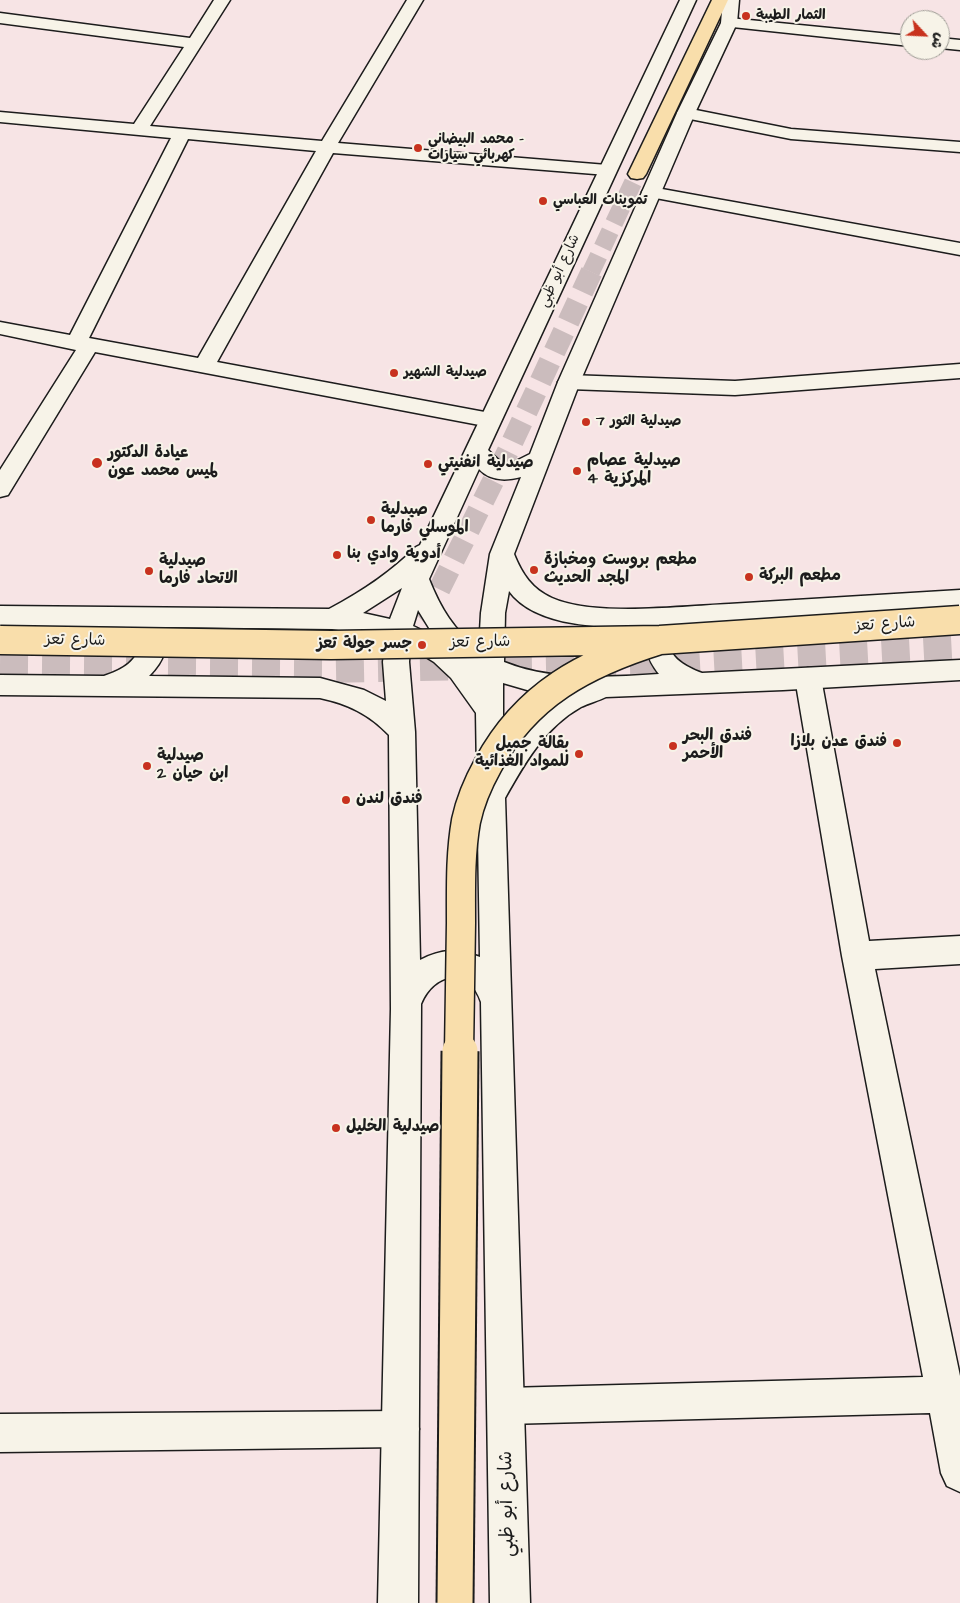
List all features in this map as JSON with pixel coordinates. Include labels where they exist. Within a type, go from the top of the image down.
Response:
[{"type":"main road","points":[[139,130],[222,0]]},
{"type":"main road","points":[[204,367],[327,147],[415,0]]},
{"type":"main road","name":"شارع أبو ظبي","points":[[433,543],[688,0]]},
{"type":"main road","points":[[636,174],[720,0]]},
{"type":"main road","points":[[477,450],[484,464],[492,470],[503,472],[524,469],[538,459],[651,192],[686,113],[730,23],[731,0]]},
{"type":"main road","points":[[0,18],[194,44]]},
{"type":"main road","points":[[730,23],[900,39]]},
{"type":"main road","points":[[686,113],[791,134],[960,147]]},
{"type":"main road","points":[[0,117],[607,170]]},
{"type":"main road","points":[[0,489],[82,344],[182,134]]},
{"type":"main road","points":[[651,192],[960,249]]},
{"type":"main road","points":[[0,328],[490,420]]},
{"type":"main road","points":[[570,382],[734,388],[960,372]]},
{"type":"main road","name":"شارع أبو ظبي","points":[[510,1603],[489,712],[490,668],[493,612],[502,554],[538,459]]},
{"type":"main road","points":[[398,1603],[406,1009],[402,732],[396,662],[399,630],[433,543]]},
{"type":"main road","points":[[332,619],[362,603],[390,584],[414,565],[433,543]]},
{"type":"main road","points":[[502,554],[510,577],[525,594],[554,609],[587,615],[623,617],[694,616],[960,599]]},
{"type":"main road","points":[[417,580],[432,616],[456,645],[490,668],[518,678],[548,684],[608,686],[706,684],[960,670]]},
{"type":"main road","points":[[0,616],[118,616],[360,621],[399,630],[435,649],[452,662],[471,682],[489,712]]},
{"type":"main road","points":[[101,685],[117,682],[132,676],[144,667],[151,656],[153,644],[150,633],[143,624],[132,618],[118,616]]},
{"type":"main road","points":[[694,616],[681,618],[669,624],[661,632],[657,643],[659,654],[665,665],[676,674],[706,684]]},
{"type":"main road","name":"شارع تعز","points":[[0,640],[330,645],[660,640],[960,620]]},
{"type":"main road","points":[[455,1603],[461,868],[466,821],[481,775],[508,732],[537,700],[565,679],[594,663],[625,650],[660,640]]},
{"type":"main road","points":[[808,678],[857,956],[952,1394],[960,1473]]},
{"type":"main road","points":[[0,685],[320,688],[346,693],[369,702],[389,717],[402,732]]},
{"type":"main road","points":[[491,797],[513,759],[537,726],[570,701],[608,686]]},
{"type":"main road","points":[[857,956],[960,950]]},
{"type":"main road","points":[[406,1009],[408,994],[415,981],[426,971],[440,965],[456,963],[470,967],[484,975],[492,987],[496,1001]]},
{"type":"main road","points":[[506,1406],[952,1394]]},
{"type":"main road","points":[[0,1433],[401,1429]]},
{"type":"tunnel","points":[[591,272],[637,174]]},
{"type":"tunnel","points":[[420,616],[439,590],[510,447],[592,271]]},
{"type":"tunnel","points":[[386,643],[395,638],[420,615]]},
{"type":"tunnel","points":[[0,666],[326,669],[667,662],[960,646]]},
{"type":"place","name":"الثمار الطيبة","points":[[746,16]]},
{"type":"place","name":"محمد البيضاني - كهربائي سيارات","points":[[418,148]]},
{"type":"place","name":"تموينات العباسي","points":[[543,201]]},
{"type":"place","name":"صيدلية الشهير","points":[[394,373]]},
{"type":"place","name":"صيدلية الثور 7","points":[[586,422]]},
{"type":"place","name":"عيادة الدكتور لميس محمد عون","points":[[97,463]]},
{"type":"place","name":"صيدلية انفنيتي","points":[[428,464]]},
{"type":"place","name":"صيدلية عصام المركزية 4","points":[[577,471]]},
{"type":"place","name":"صيدلية الموسلي فارما","points":[[371,520]]},
{"type":"place","name":"أدوية وادي بنا","points":[[337,555]]},
{"type":"place","name":"مطعم بروست ومخبازة المجد الحديث","points":[[534,570]]},
{"type":"place","name":"صيدلية الاتحاد فارما","points":[[149,571]]},
{"type":"place","name":"مطعم البركة","points":[[749,577]]},
{"type":"place","name":"جسر جولة تعز","points":[[422,645]]},
{"type":"place","name":"فندق عدن بلازا","points":[[897,743]]},
{"type":"place","name":"فندق البحر الأحمر","points":[[673,746]]},
{"type":"place","name":"بقالة جميل للمواد الغذائية","points":[[579,754]]},
{"type":"place","name":"صيدلية ابن حيان 2","points":[[147,766]]},
{"type":"place","name":"فندق لندن","points":[[346,800]]},
{"type":"place","name":"صيدلية الخليل","points":[[336,1128]]}]
